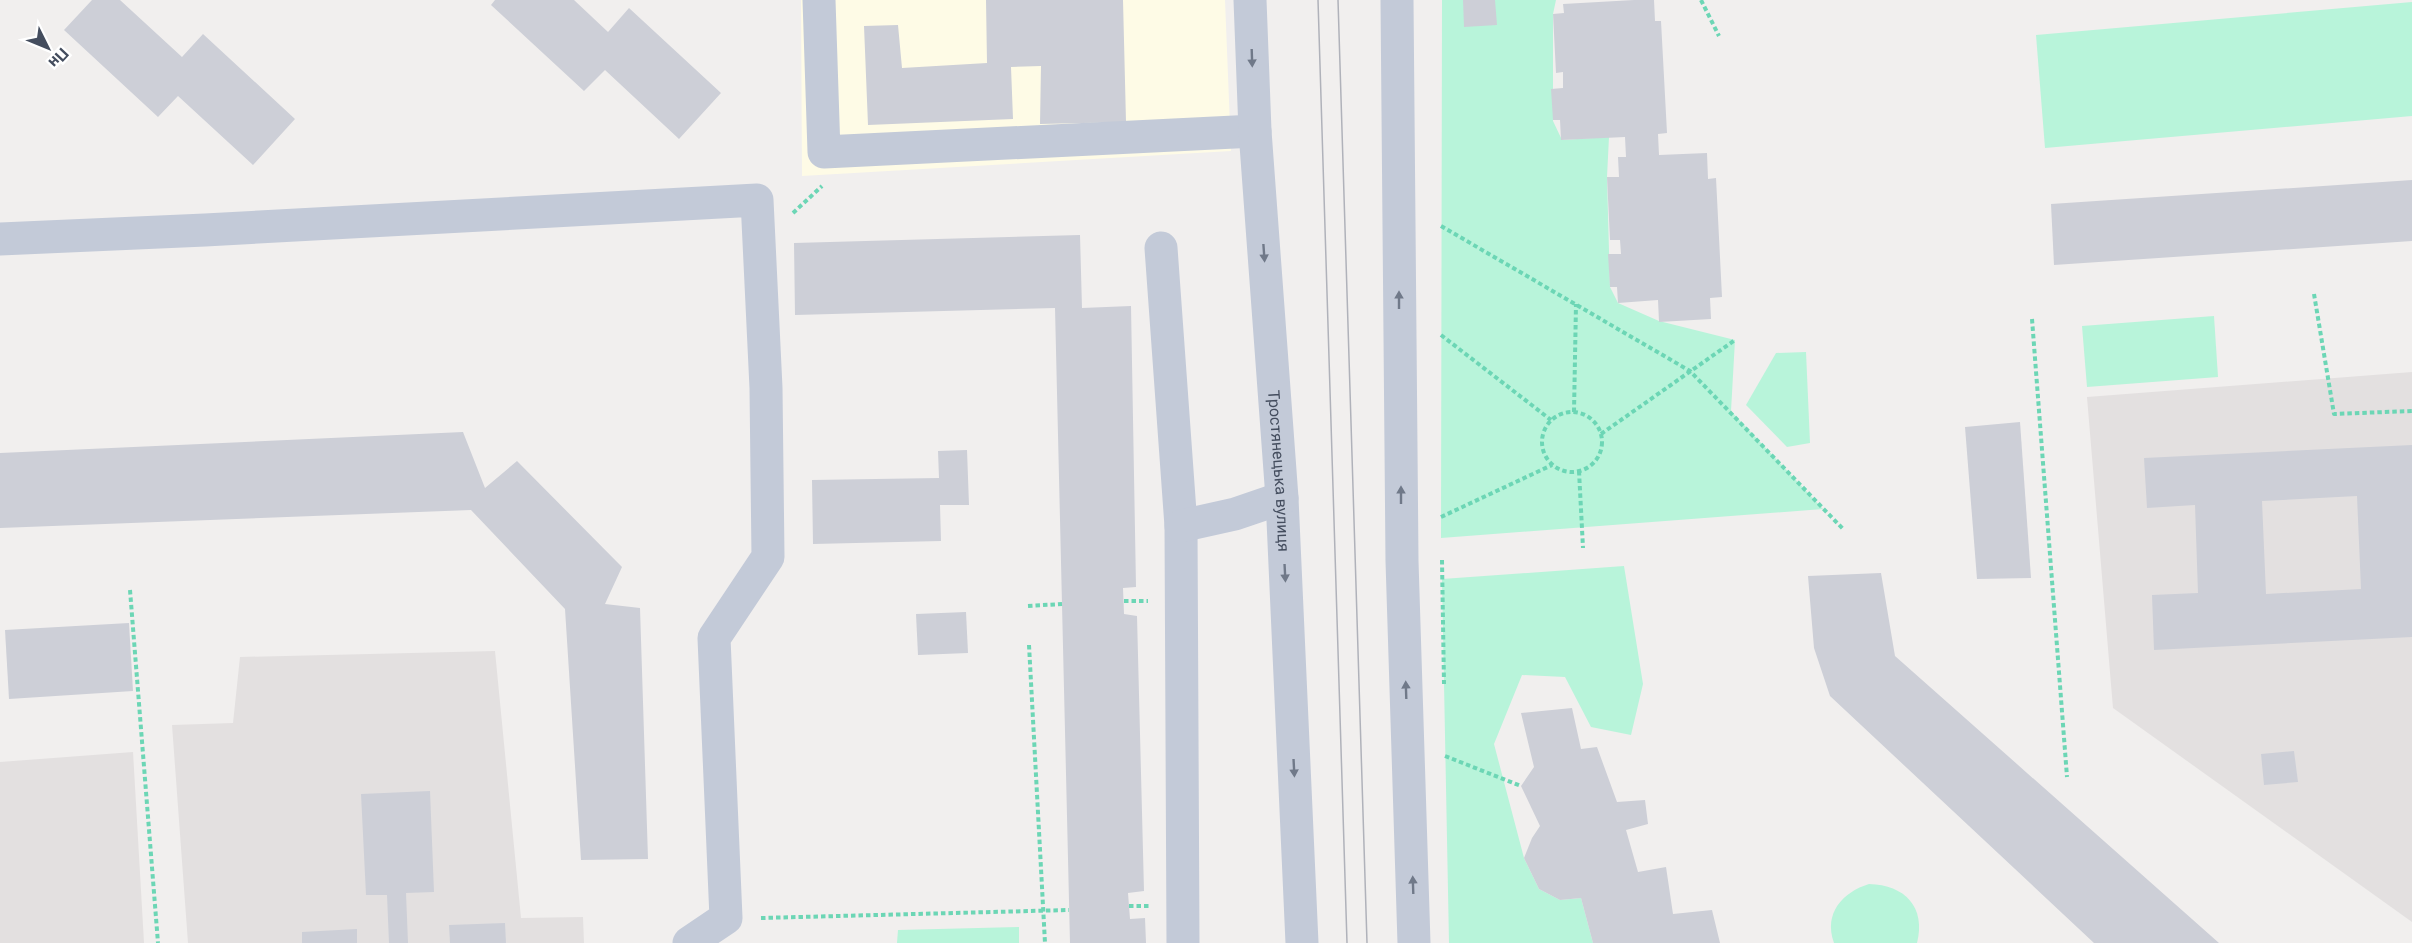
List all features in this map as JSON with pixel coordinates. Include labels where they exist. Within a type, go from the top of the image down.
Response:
[{"type":"street","points":[[819,0],[824,152],[1255,131]]},
{"type":"street","name":"Тростянецька вулиця","points":[[1250,0],[1255,131],[1282,498],[1302,943]]},
{"type":"street","points":[[1397,0],[1402,561],[1414,943]]},
{"type":"street","points":[[0,239],[757,200],[766,388],[768,557],[714,638],[726,918],[689,943]]},
{"type":"street","points":[[1161,248],[1181,526],[1182,943]]},
{"type":"street","points":[[1181,526],[1235,514],[1282,498]]},
{"type":"path","points":[[1701,0],[1719,36]]},
{"type":"path","points":[[759,245],[859,151]]},
{"type":"path","points":[[1441,226],[1690,371],[1844,530]]},
{"type":"path","points":[[2314,294],[2334,414],[2412,411]]},
{"type":"path","points":[[1574,412],[1576,304]]},
{"type":"path","points":[[2032,319],[2067,777]]},
{"type":"path","points":[[1441,336],[1551,420]]},
{"type":"path","points":[[1600,434],[1735,340]]},
{"type":"path","points":[[1574,412],[1586,415],[1595,423],[1600,434],[1600,450],[1597,458],[1588,467],[1579,471],[1563,470],[1552,465],[1545,455],[1542,443],[1544,430],[1551,420],[1561,414],[1574,412]]},
{"type":"path","points":[[1441,517],[1552,465]]},
{"type":"path","points":[[1579,471],[1583,548]]},
{"type":"path","points":[[130,590],[158,943]]},
{"type":"path","points":[[1028,606],[1062,604]]},
{"type":"path","points":[[1029,645],[1045,943]]},
{"type":"path","points":[[1445,756],[1521,786]]},
{"type":"path","points":[[726,918],[1069,910]]},
{"type":"shaded area","points":[[801,0],[1225,0],[1231,151],[802,176]]},
{"type":"shaded area","points":[[2412,372],[2412,922],[2113,708],[2087,397]]},
{"type":"shaded area","points":[[495,651],[521,918],[583,917],[584,943],[188,943],[172,725],[233,723],[240,657]]},
{"type":"shaded area","points":[[133,752],[144,943],[0,943],[0,762]]},
{"type":"green space","points":[[1442,0],[1556,0],[1553,14],[1553,121],[1562,140],[1609,137],[1607,177],[1610,287],[1618,303],[1659,321],[1735,340],[1731,411],[1823,509],[1441,538]]},
{"type":"green space","points":[[2412,2],[2412,116],[2045,148],[2036,35]]},
{"type":"green space","points":[[2214,316],[2218,377],[2087,387],[2082,326]]},
{"type":"green space","points":[[1806,352],[1810,443],[1787,447],[1746,405],[1776,353]]},
{"type":"green space","points":[[1624,566],[1643,684],[1631,735],[1591,727],[1565,677],[1522,675],[1494,744],[1524,858],[1539,889],[1560,900],[1581,898],[1593,943],[1449,943],[1442,579]]},
{"type":"green space","points":[[1869,884],[1893,889],[1910,900],[1918,919],[1917,943],[1834,943],[1831,932],[1833,913],[1851,892]]},
{"type":"green space","points":[[1019,927],[1019,943],[897,943],[898,930]]},
{"type":"building","points":[[92,0],[120,0],[182,57],[203,34],[295,119],[253,165],[178,96],[158,117],[64,30]]},
{"type":"building","points":[[495,0],[574,0],[608,32],[629,8],[721,93],[679,139],[605,70],[584,91],[491,5]]},
{"type":"building","points":[[986,0],[1123,0],[1126,122],[1040,124],[1041,66],[1011,67],[1013,119],[868,125],[864,26],[898,25],[902,68],[987,63]]},
{"type":"building","points":[[1463,0],[1495,0],[1497,25],[1464,27]]},
{"type":"building","points":[[1654,0],[1655,21],[1661,21],[1667,133],[1658,134],[1659,155],[1707,153],[1708,179],[1716,178],[1722,297],[1710,298],[1711,319],[1659,322],[1658,300],[1618,303],[1617,287],[1610,287],[1608,254],[1621,254],[1620,240],[1610,240],[1607,177],[1619,177],[1618,157],[1626,157],[1625,137],[1561,140],[1560,120],[1553,120],[1551,89],[1563,88],[1563,72],[1556,73],[1553,14],[1564,13],[1563,4]]},
{"type":"building","points":[[2412,180],[2412,241],[2054,265],[2051,204]]},
{"type":"building","points":[[1080,235],[1082,308],[1131,306],[1136,587],[1123,588],[1124,614],[1137,616],[1144,891],[1128,893],[1130,919],[1145,918],[1146,943],[1070,943],[1055,308],[795,315],[794,243]]},
{"type":"building","points":[[2020,422],[2031,578],[1977,579],[1965,427]]},
{"type":"building","points":[[463,432],[485,488],[517,461],[622,567],[605,604],[640,608],[648,859],[581,860],[565,609],[471,510],[0,528],[0,453]]},
{"type":"building","points":[[2412,445],[2412,637],[2154,650],[2152,595],[2198,593],[2195,505],[2147,508],[2144,458]],"holes":[[[2357,496],[2361,589],[2266,594],[2262,501]]]},
{"type":"building","points":[[967,450],[969,505],[940,505],[941,541],[813,544],[812,480],[939,478],[938,451]]},
{"type":"building","points":[[1881,573],[1895,656],[2219,943],[2094,943],[1830,696],[1814,648],[1808,576]]},
{"type":"building","points":[[966,612],[968,653],[918,655],[916,614]]},
{"type":"building","points":[[129,623],[133,691],[9,699],[5,630]]},
{"type":"building","points":[[1572,708],[1581,749],[1597,747],[1617,802],[1645,800],[1648,824],[1626,830],[1638,872],[1666,867],[1673,914],[1712,910],[1720,943],[1593,943],[1581,898],[1560,900],[1539,889],[1524,858],[1540,826],[1521,786],[1534,767],[1521,713]]},
{"type":"building","points":[[2294,751],[2298,782],[2264,785],[2261,754]]},
{"type":"building","points":[[430,791],[434,892],[406,893],[408,943],[389,943],[387,895],[366,895],[361,794]]},
{"type":"building","points":[[505,923],[506,943],[450,943],[449,925]]},
{"type":"building","points":[[357,929],[357,943],[302,943],[302,932]]},
{"type":"tram line","points":[[1318,0],[1347,943]]},
{"type":"tram line","points":[[1338,0],[1367,943]]}]
